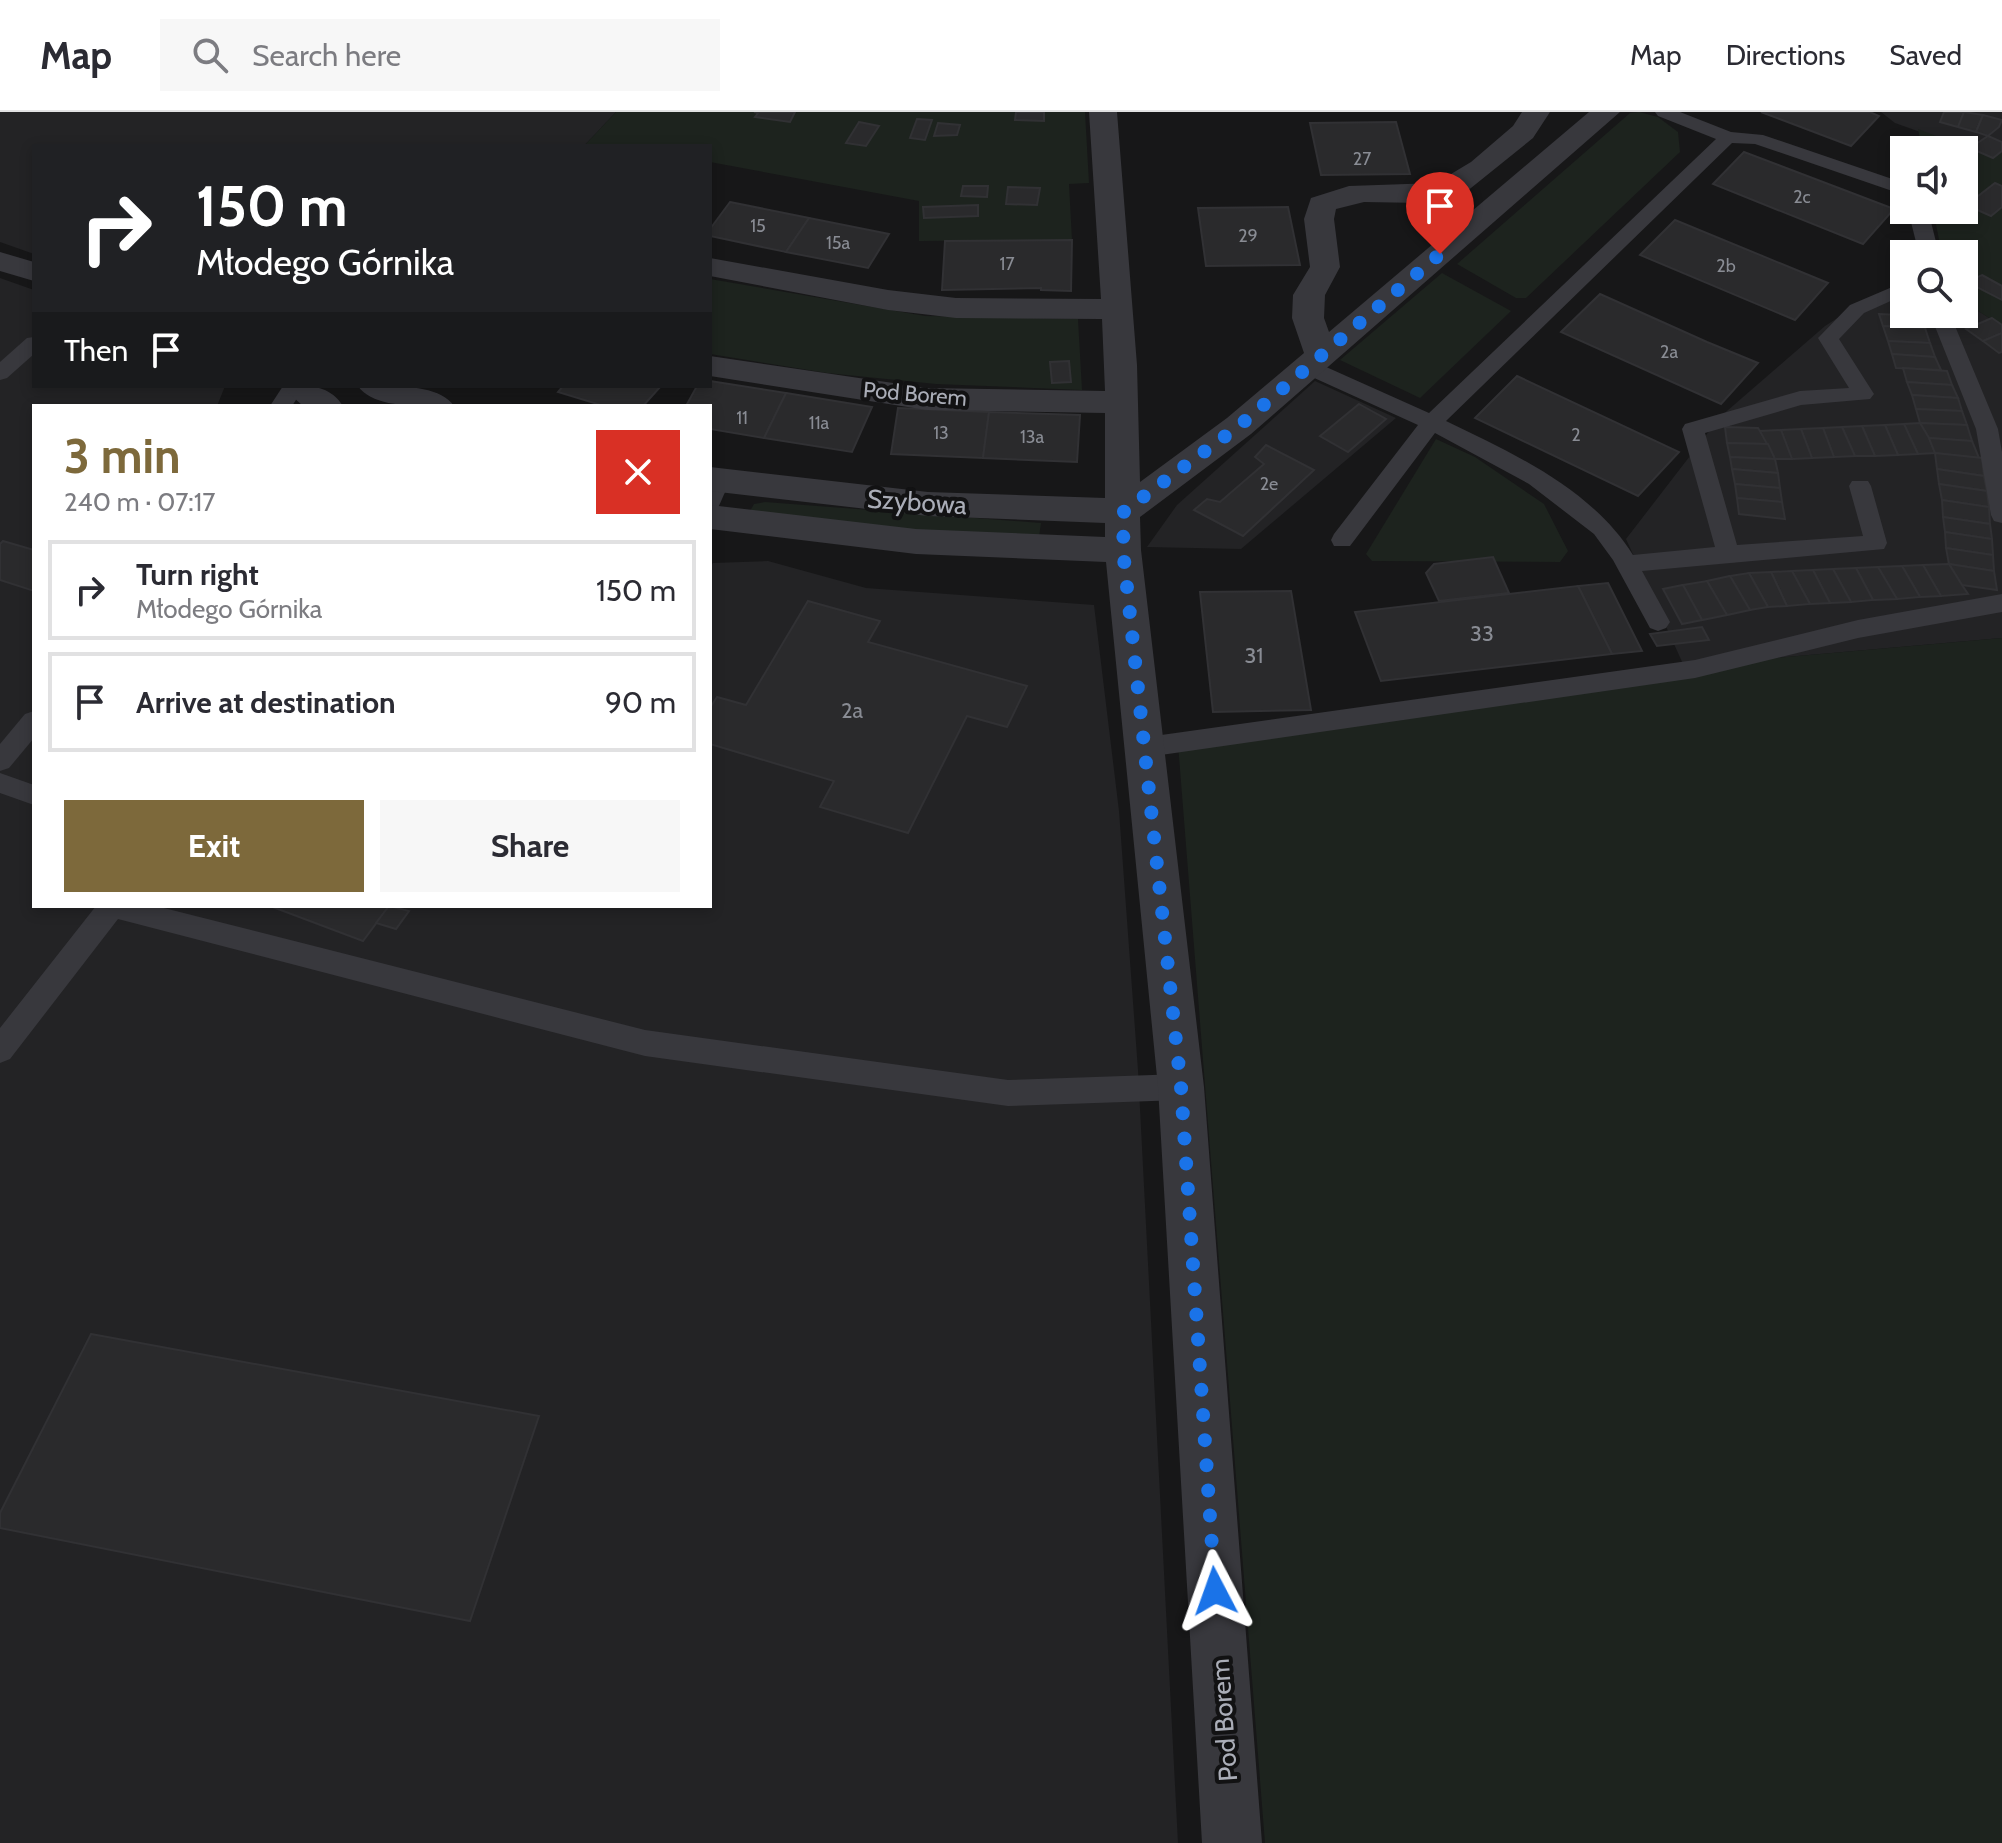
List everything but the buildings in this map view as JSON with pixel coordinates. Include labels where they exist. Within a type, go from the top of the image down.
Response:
[{"type":"street","name":"Pod Borem","points":[[1103,112],[1118,309],[1124,531],[1181,1087],[1232,1843]]},
{"type":"street","points":[[1315,361],[1308,318],[1309,295],[1325,267],[1319,219],[1322,204],[1335,196],[1438,192],[1467,179],[1527,128],[1536,112]]},
{"type":"street","points":[[1124,531],[1239,426],[1606,112]]},
{"type":"street","points":[[1438,192],[1488,213]]},
{"type":"street","points":[[0,261],[32,271]]},
{"type":"street","points":[[712,267],[888,300],[956,308],[1118,309]]},
{"type":"street","name":"Pod Borem","points":[[712,366],[927,399],[1122,402]]},
{"type":"street","points":[[299,388],[323,404]]},
{"type":"street","points":[[391,396],[428,404]]},
{"type":"street","name":"Szybowa","points":[[713,487],[928,504],[1124,531]]},
{"type":"street","name":"Szybowa","points":[[712,517],[774,527],[973,545],[1124,531]]},
{"type":"lane","points":[[1664,112],[1728,137],[1757,139],[1890,184]]},
{"type":"lane","points":[[1342,540],[1432,422],[1728,137]]},
{"type":"lane","points":[[1728,554],[1693,429],[1800,398],[1863,394],[1828,338],[1857,309],[1890,294]]},
{"type":"lane","points":[[1946,328],[1987,429],[2002,515]]},
{"type":"lane","points":[[0,373],[32,345]]},
{"type":"lane","points":[[1315,361],[1432,422],[1547,488],[1604,530],[1658,622]]},
{"type":"lane","points":[[1624,564],[1876,543],[1860,486]]},
{"type":"lane","points":[[1147,747],[1695,669],[1858,629],[2002,603]]},
{"type":"lane","points":[[0,761],[32,723]]},
{"type":"lane","points":[[0,783],[32,794]]},
{"type":"lane","points":[[0,1050],[110,908]]},
{"type":"lane","points":[[120,908],[645,1043],[1008,1093],[1181,1087]]},
{"type":"shaded area","points":[[0,112],[616,112],[586,144],[32,144],[32,253],[0,242]]},
{"type":"shaded area","points":[[616,112],[1085,112],[1089,183],[1069,184],[1072,240],[919,241],[919,201],[712,162],[712,144],[586,144]]},
{"type":"shaded area","points":[[1881,112],[2002,112],[2002,151],[1993,158],[1978,153],[1978,136],[1931,136],[1895,123]]},
{"type":"shaded area","points":[[1630,113],[1658,117],[1678,132],[1680,152],[1526,298],[1516,298],[1457,264]]},
{"type":"shaded area","points":[[1918,129],[1936,136],[1919,136]]},
{"type":"shaded area","points":[[2002,151],[2002,326],[1978,311],[1978,240],[1939,240],[1936,224],[1978,224],[1978,152],[1993,158]]},
{"type":"shaded area","points":[[1442,273],[1511,311],[1420,398],[1340,360]]},
{"type":"shaded area","points":[[0,278],[32,289],[32,388],[224,388],[218,404],[32,404],[32,908],[712,908],[713,563],[768,561],[866,588],[1094,605],[1119,811],[1138,1070],[1178,1843],[0,1843]]},
{"type":"shaded area","points":[[712,279],[925,316],[1078,319],[1082,390],[936,384],[827,373],[712,354]]},
{"type":"shaded area","points":[[1890,301],[1890,328],[1978,328],[1978,311],[2002,326],[2002,638],[1684,666],[1626,539],[1720,417],[1825,326],[1856,306]]},
{"type":"shaded area","points":[[1315,381],[1396,418],[1241,549],[1147,547],[1177,505]]},
{"type":"shaded area","points":[[1436,439],[1475,457],[1544,504],[1568,551],[1560,562],[1372,561],[1366,554]]},
{"type":"shaded area","points":[[765,502],[1041,523],[1039,537],[855,526],[750,511],[754,504]]},
{"type":"shaded area","points":[[2002,638],[2002,1843],[1265,1843],[1178,744],[1684,666]]},
{"type":"route","points":[[1215,1591],[1181,1087],[1139,673],[1123,550],[1124,511],[1239,426],[1440,254]]}]
